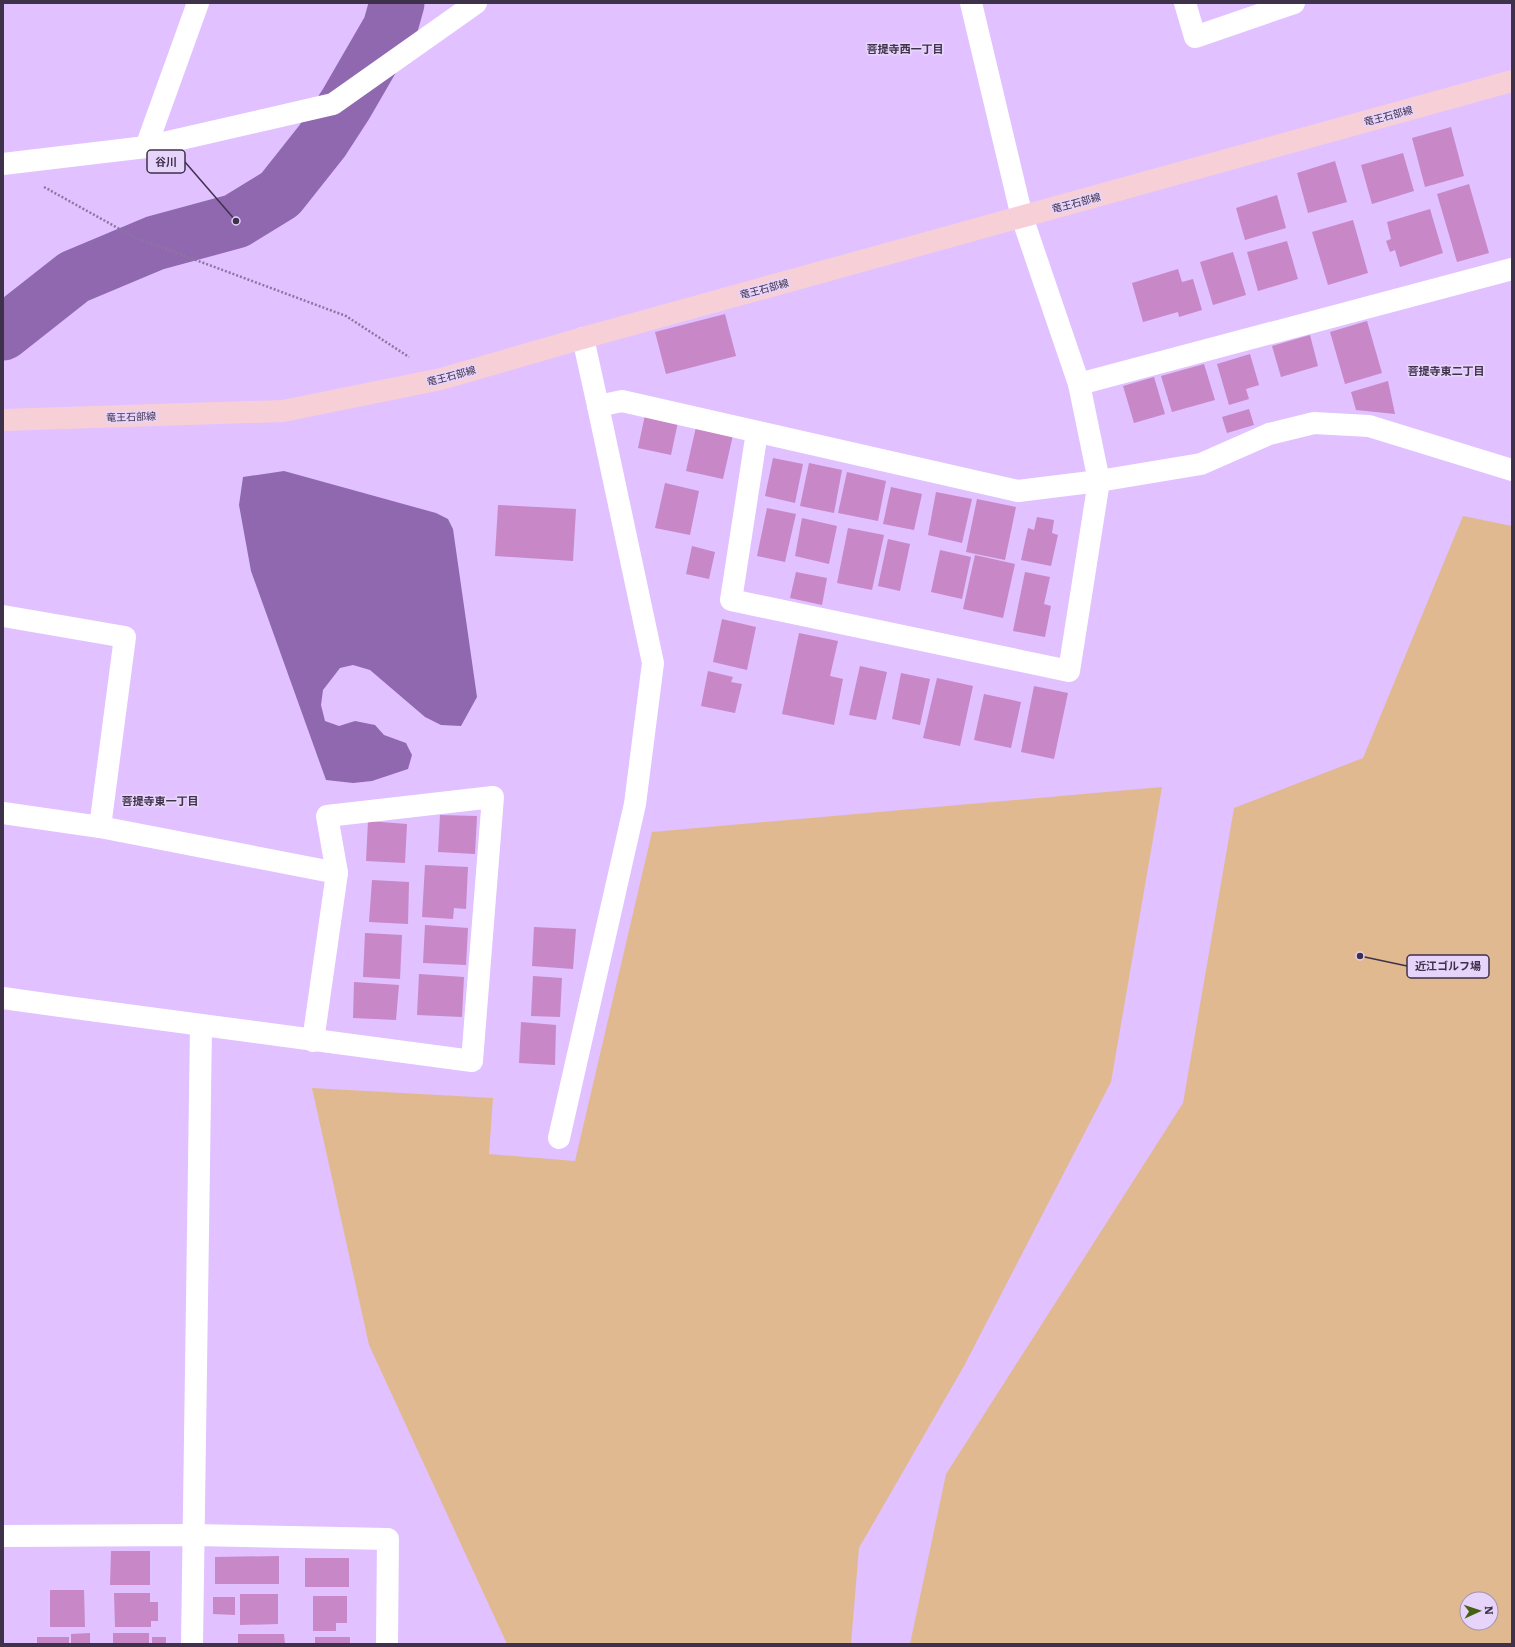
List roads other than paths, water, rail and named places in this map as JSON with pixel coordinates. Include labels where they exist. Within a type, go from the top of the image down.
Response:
[{"type":"main road","name":"竜王石部線","points":[[3,420],[283,411],[441,378],[1512,81]]},
{"type":"street","points":[[146,146],[198,3]]},
{"type":"street","points":[[3,164],[146,146],[333,104],[476,3]]},
{"type":"street","points":[[757,432],[731,600],[1069,671],[1099,481],[1079,384],[1022,217],[971,3]]},
{"type":"street","points":[[1185,3],[1195,37],[1294,3]]},
{"type":"street","points":[[1079,384],[1512,269]]},
{"type":"street","points":[[559,1138],[635,804],[653,663],[583,338]]},
{"type":"street","points":[[598,406],[622,401],[1018,491],[1099,481],[1201,464],[1269,434],[1314,423],[1369,426],[1512,470]]},
{"type":"street","points":[[3,616],[125,637],[100,827]]},
{"type":"street","points":[[3,998],[201,1026],[313,1041],[472,1061],[493,797],[327,816],[337,873],[313,1041]]},
{"type":"street","points":[[3,813],[100,827],[337,873]]},
{"type":"street","points":[[192,1644],[201,1026]]},
{"type":"street","points":[[3,1536],[194,1535],[388,1539],[387,1644]]},
{"type":"waterway","points":[[3,333],[74,277],[155,243],[236,221],[280,194],[322,141],[346,104],[390,28],[397,3]]},
{"type":"place","name":"谷川","points":[[236,221]]},
{"type":"place","name":"近江ゴルフ場","points":[[1360,956]]},
{"type":"district","name":"菩提寺西一丁目","points":[[905,48]]},
{"type":"district","name":"菩提寺東二丁目","points":[[1446,370]]},
{"type":"district","name":"菩提寺東一丁目","points":[[160,800]]}]
